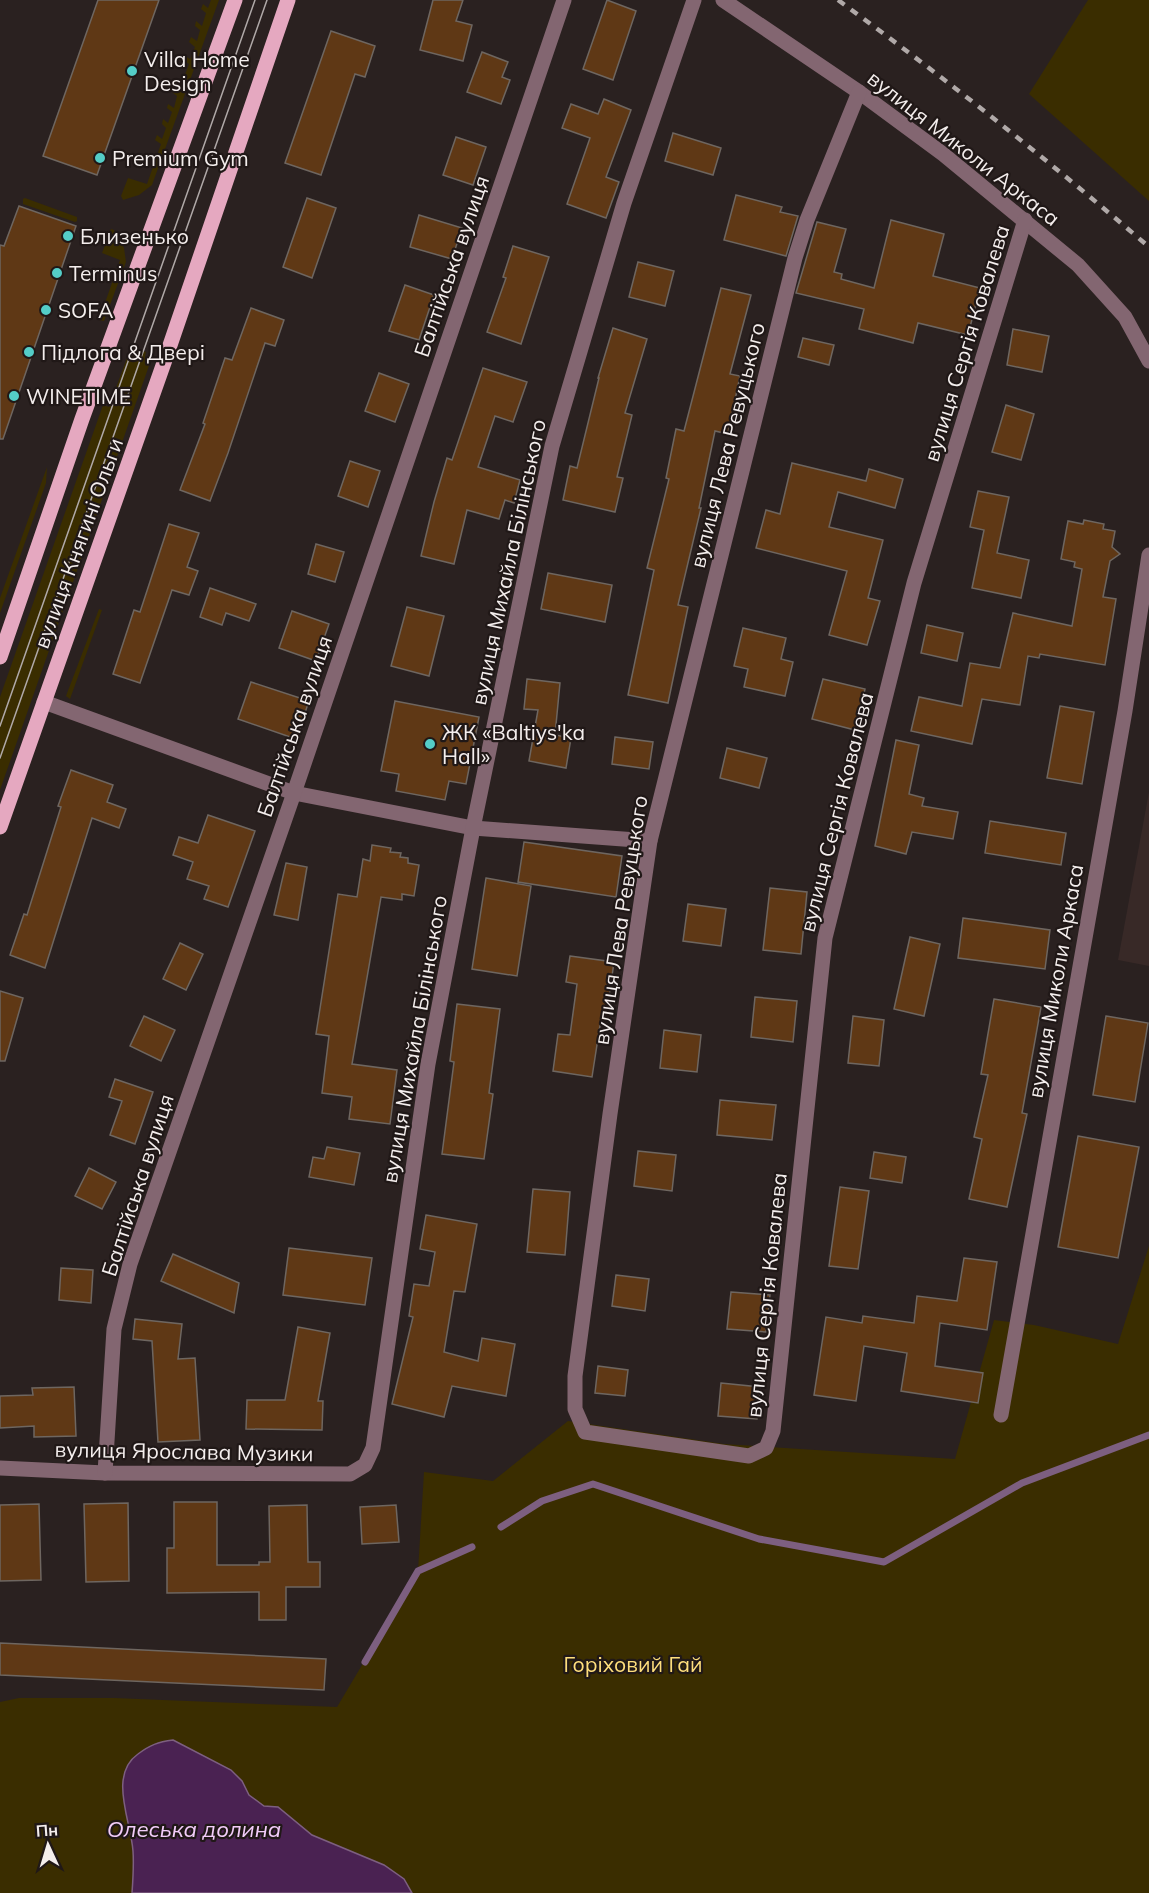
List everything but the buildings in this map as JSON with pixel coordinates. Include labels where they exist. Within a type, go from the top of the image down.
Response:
[{"type":"main road","name":"вулиця Княгині Ольги","points":[[0,657],[82,419],[235,0]]},
{"type":"main road","name":"вулиця Княгині Ольги","points":[[0,826],[166,357],[288,0]]},
{"type":"street","name":"Балтійська вулиця","points":[[105,1473],[114,1329],[130,1264],[294,793],[564,0]]},
{"type":"street","name":"вулиця Михайла Білінського","points":[[365,1465],[373,1448],[428,1064],[473,828],[552,446],[624,203],[693,0]]},
{"type":"street","name":"вулиця Миколи Аркаса","points":[[723,0],[859,92],[943,154],[1025,220],[1078,265],[1125,316],[1149,361]]},
{"type":"street","name":"вулиця Лева Ревуцького","points":[[773,1431],[766,1448],[749,1456],[585,1432],[575,1409],[577,1365],[610,1114],[650,842],[795,258],[807,220],[859,92]]},
{"type":"street","name":"вулиця Сергія Ковалева","points":[[773,1431],[825,938],[914,583],[1025,220]]},
{"type":"street","name":"вулиця Миколи Аркаса","points":[[1001,1415],[1125,711],[1149,555]]},
{"type":"street","points":[[44,702],[294,793],[473,828],[650,842]]},
{"type":"street","name":"вулиця Ярослава Музики","points":[[0,1468],[105,1473],[350,1474],[365,1465]]},
{"type":"shaded area","points":[[1149,792],[1149,966],[1118,960]]},
{"type":"green space","points":[[211,0],[219,0],[152,185],[139,195],[123,200],[121,196],[128,178],[147,184],[161,144],[155,140],[157,135],[162,139],[166,128],[162,124],[163,119],[168,123],[172,112],[167,108],[168,104],[174,108],[177,96],[172,92],[174,87],[179,91],[189,64],[183,60],[185,56],[190,59],[195,47],[189,42],[191,37],[197,41],[200,30],[195,26],[196,21],[202,26],[206,13],[201,9],[203,4],[208,8]]},
{"type":"green space","points":[[1088,0],[1149,0],[1149,201],[1029,94]]},
{"type":"green space","points":[[25,198],[77,217],[77,221],[23,204]]},
{"type":"green space","points":[[111,229],[114,230],[124,248],[126,262],[104,321],[99,320],[120,260],[102,253]]},
{"type":"green space","points":[[131,347],[146,352],[145,357],[151,360],[0,790],[0,697],[103,405],[109,407]]},
{"type":"green space","points":[[47,467],[46,483],[0,613],[0,598]]},
{"type":"green space","points":[[99,609],[102,610],[70,699],[66,696]]},
{"type":"green space","name":"Горіховий Гай","points":[[1149,1246],[1149,1893],[0,1893],[0,1702],[19,1698],[114,1698],[337,1707],[418,1571],[424,1472],[493,1481],[568,1421],[724,1444],[955,1459],[994,1320],[1034,1325],[1118,1344]]},
{"type":"water","name":"Олеська долина","points":[[173,1740],[231,1770],[242,1781],[249,1795],[264,1806],[278,1807],[312,1835],[384,1865],[404,1879],[412,1893],[132,1893],[133,1851],[124,1799],[124,1774],[129,1763],[142,1751],[154,1744]]},
{"type":"waterway","points":[[501,1527],[542,1501],[593,1484],[759,1539],[884,1562],[1022,1483],[1149,1435]]},
{"type":"waterway","points":[[365,1662],[418,1571],[472,1547]]},
{"type":"tram line","points":[[0,726],[255,0]]},
{"type":"tram line","points":[[0,758],[267,0]]},
{"type":"railway","points":[[838,0],[996,120],[1149,247]]},
{"type":"place","name":"Villa Home Design","points":[[132,71]]},
{"type":"place","name":"Premium Gym","points":[[100,158]]},
{"type":"place","name":"Близенько","points":[[68,236]]},
{"type":"place","name":"Terminus","points":[[57,273]]},
{"type":"place","name":"SOFA","points":[[46,310]]},
{"type":"place","name":"Підлога & Двері","points":[[29,352]]},
{"type":"place","name":"WINETIME","points":[[14,396]]},
{"type":"place","name":"ЖК «Baltiysʹka Hall»","points":[[430,744]]}]
